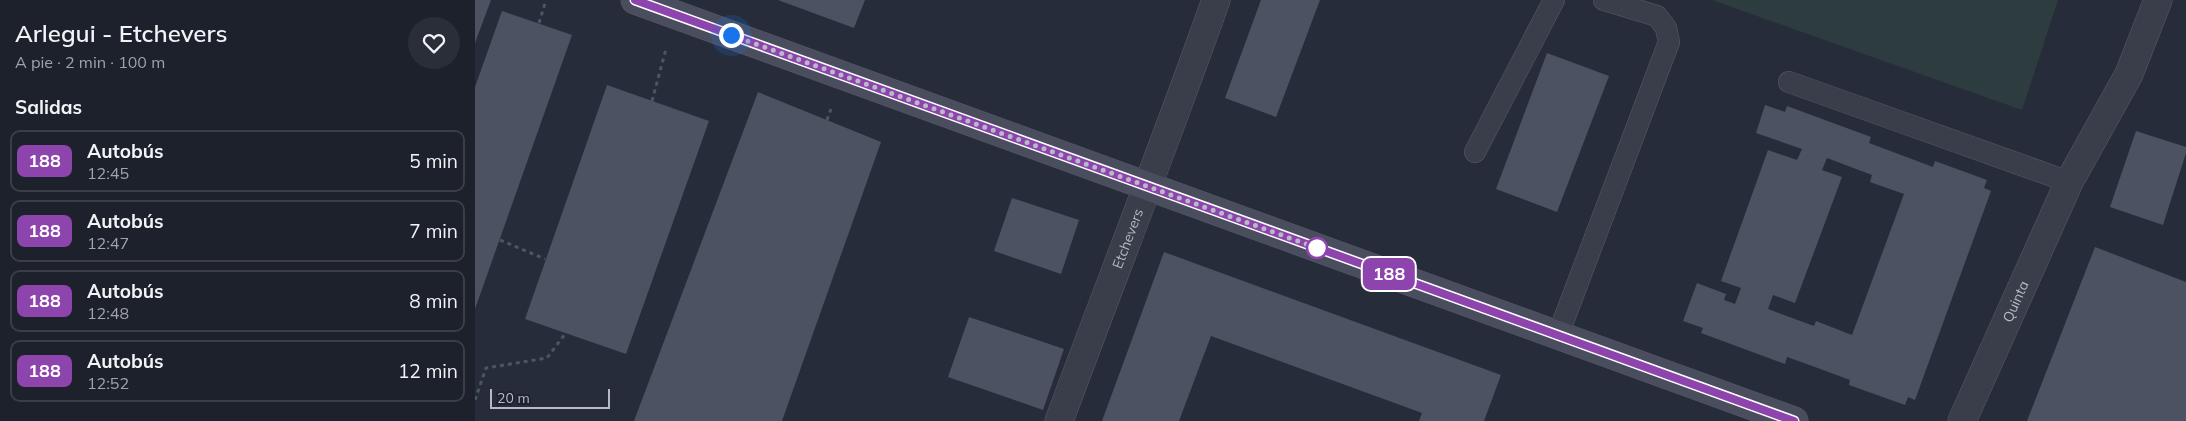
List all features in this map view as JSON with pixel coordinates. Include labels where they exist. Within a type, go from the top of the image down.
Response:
[{"type":"main road","points":[[635,0],[1794,421]]},
{"type":"street","name":"Etchevers","points":[[1059,421],[1147,186],[1168,136],[1216,0]]},
{"type":"street","name":"Quinta","points":[[1962,421],[2069,182],[2129,74],[2158,0]]},
{"type":"lane","points":[[1475,152],[1554,0]]},
{"type":"lane","points":[[1558,335],[1669,42],[1667,28],[1657,16],[1605,0]]},
{"type":"lane","points":[[1789,82],[2069,182]]},
{"type":"path","points":[[539,23],[546,0]]},
{"type":"path","points":[[652,101],[676,15]]},
{"type":"path","points":[[500,240],[545,259]]},
{"type":"path","points":[[475,400],[486,368],[547,358],[565,334]]},
{"type":"shaded area","points":[[1712,0],[2058,0],[2022,110]]},
{"type":"building","points":[[475,0],[491,0],[475,43]]},
{"type":"building","points":[[778,0],[865,0],[854,28]]},
{"type":"building","points":[[1261,0],[1320,0],[1276,117],[1225,98]]},
{"type":"building","points":[[502,11],[572,35],[475,309],[475,87]]},
{"type":"building","points":[[1547,53],[1609,76],[1557,212],[1496,189]]},
{"type":"building","points":[[607,85],[709,121],[626,354],[525,319]]},
{"type":"building","points":[[758,92],[881,142],[782,421],[634,421]]},
{"type":"building","points":[[1765,105],[1785,112],[1787,106],[1871,137],[1869,143],[1933,167],[1935,161],[1987,180],[1984,188],[1991,191],[1915,400],[1908,397],[1905,405],[1849,385],[1850,380],[1787,357],[1785,364],[1701,333],[1703,328],[1683,321],[1697,283],[1726,294],[1724,300],[1735,304],[1741,288],[1721,281],[1768,150],[1797,160],[1802,149],[1756,133]],"holes":[[[1827,158],[1872,175],[1870,182],[1904,194],[1852,335],[1816,321],[1814,326],[1768,309],[1773,295],[1795,303],[1842,177],[1822,170]]]},
{"type":"building","points":[[2136,131],[2186,147],[2186,153],[2163,225],[2110,207]]},
{"type":"building","points":[[1012,198],[1079,220],[1061,274],[994,251]]},
{"type":"building","points":[[2095,247],[2186,282],[2186,421],[2027,421]]},
{"type":"building","points":[[1164,252],[1501,375],[1484,421],[1419,421],[1422,413],[1211,336],[1179,421],[1102,421]]},
{"type":"building","points":[[969,317],[1064,349],[1043,410],[948,377]]},
{"type":"bus line","name":"188","points":[[635,0],[1794,421]]},
{"type":"route","points":[[731,35],[1317,248]]}]
